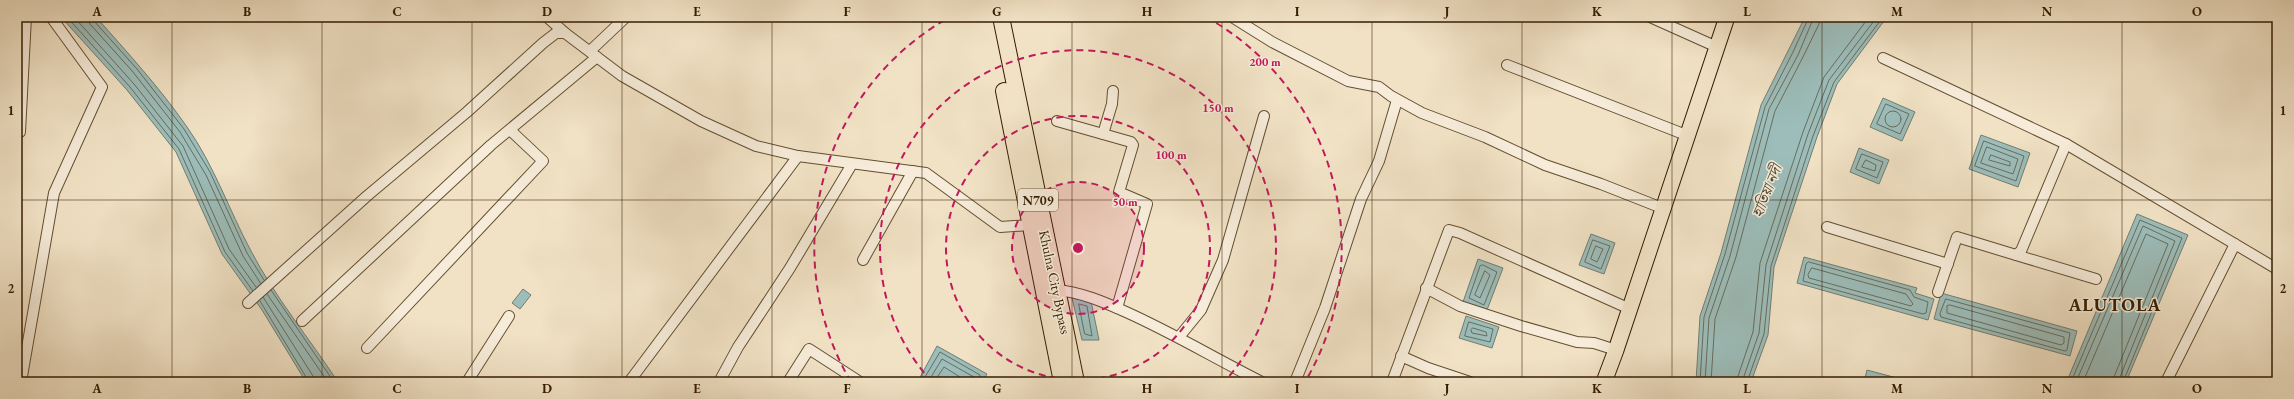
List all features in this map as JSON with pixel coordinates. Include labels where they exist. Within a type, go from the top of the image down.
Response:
[{"type":"highway","name":"Khulna City Bypass","points":[[990,17],[1062,382]]},
{"type":"highway","name":"Khulna City Bypass","points":[[1001,17],[1076,382]]},
{"type":"main road","points":[[1604,382],[1630,309],[1686,135],[1727,17]]},
{"type":"street","points":[[20,132],[26,17]]},
{"type":"street","points":[[21,382],[54,193],[102,87],[51,17]]},
{"type":"street","points":[[547,17],[564,33],[622,76],[701,121],[756,146],[798,156],[926,173],[1000,227],[1030,225]]},
{"type":"street","points":[[302,321],[594,54],[626,17]]},
{"type":"street","points":[[1232,17],[1272,42],[1348,81],[1379,87],[1398,100],[1422,113],[1485,137],[1546,165],[1601,184],[1662,208]]},
{"type":"street","points":[[1650,17],[1717,47]]},
{"type":"street","points":[[250,301],[367,196],[467,112],[543,43],[556,33],[564,33]]},
{"type":"street","points":[[1883,58],[2066,144],[2277,269]]},
{"type":"street","points":[[1507,64],[1686,135]]},
{"type":"street","points":[[1103,134],[1112,104],[1112,91]]},
{"type":"street","points":[[1294,382],[1324,308],[1361,199],[1379,161],[1398,100]]},
{"type":"street","points":[[1179,337],[1201,310],[1223,260],[1264,116]]},
{"type":"street","points":[[1057,120],[1131,142],[1133,145],[1119,192],[1147,204],[1117,308]]},
{"type":"street","points":[[367,348],[543,161],[510,130]]},
{"type":"street","points":[[2016,255],[2021,251],[2066,144]]},
{"type":"street","points":[[629,382],[798,156]]},
{"type":"street","points":[[719,382],[738,347],[790,268],[852,164]]},
{"type":"street","points":[[863,260],[913,171]]},
{"type":"street","points":[[1828,227],[1948,264]]},
{"type":"street","points":[[1392,382],[1449,230],[1460,233],[1630,309]]},
{"type":"street","points":[[1938,292],[1957,236],[2096,279]]},
{"type":"street","points":[[2166,382],[2234,244]]},
{"type":"street","points":[[1426,288],[1460,306],[1521,326],[1577,342],[1594,344],[1616,350]]},
{"type":"street","points":[[1056,290],[1071,291],[1117,308],[1179,337],[1262,382]]},
{"type":"street","points":[[467,382],[509,316]]},
{"type":"street","points":[[788,382],[809,349],[860,382]]},
{"type":"street","points":[[1401,356],[1428,368],[1470,382]]},
{"type":"water","points":[[61,17],[96,17],[166,98],[197,142],[260,268],[281,301],[338,382],[306,382],[262,310],[222,254],[176,152],[127,90]]},
{"type":"water","name":"হাতিয়া নদী","points":[[1805,17],[1887,17],[1837,84],[1817,137],[1774,267],[1768,335],[1751,382],[1696,382],[1700,316],[1721,253],[1761,105]]},
{"type":"water","points":[[1883,98],[1915,112],[1902,141],[1870,127]]},
{"type":"water","points":[[1981,135],[2030,153],[2018,187],[1969,169]]},
{"type":"water","points":[[1859,148],[1889,160],[1879,184],[1850,172]]},
{"type":"water","points":[[2137,214],[2188,235],[2126,382],[2068,382],[2067,381]]},
{"type":"water","points":[[1591,234],[1615,243],[1604,274],[1579,265]]},
{"type":"water","points":[[1804,257],[1917,288],[1915,293],[1934,299],[1928,320],[1797,283]]},
{"type":"water","points":[[1478,259],[1503,268],[1487,310],[1463,302]]},
{"type":"water","points":[[523,289],[531,295],[520,309],[512,303]]},
{"type":"water","points":[[1941,293],[2077,331],[2070,356],[1934,319]]},
{"type":"water","points":[[1072,298],[1091,301],[1099,340],[1082,340]]},
{"type":"water","points":[[1466,316],[1499,327],[1492,348],[1459,338]]},
{"type":"water","points":[[937,346],[987,374],[982,382],[918,381]]},
{"type":"water","points":[[1867,370],[1912,382],[1864,382]]},
{"type":"district","name":"ALUTOLA","points":[[2115,305]]}]
